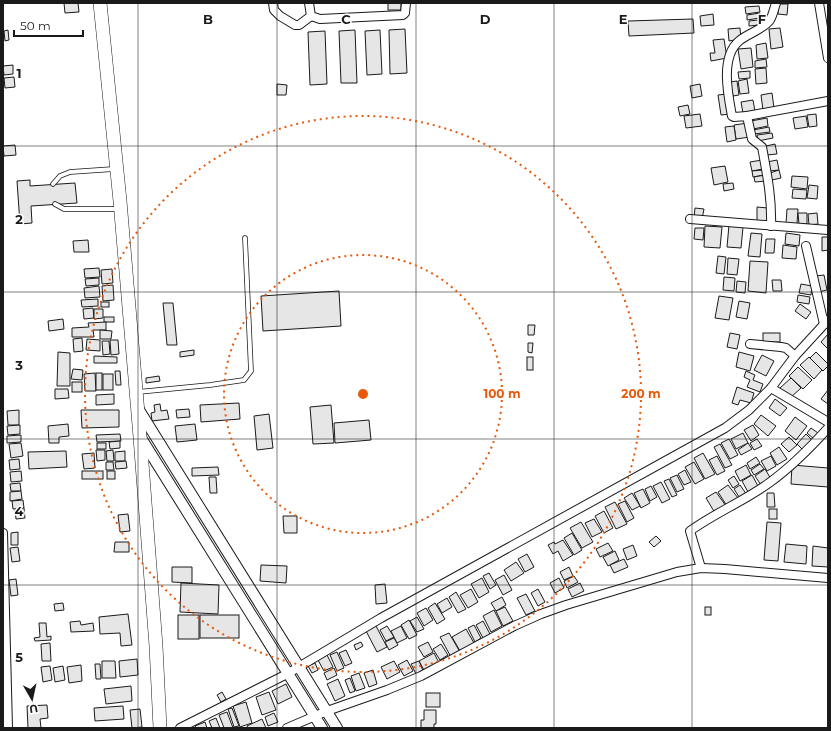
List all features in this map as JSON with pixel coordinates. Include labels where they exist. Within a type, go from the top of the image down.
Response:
[{"type":"main road","points":[[100,3],[140,437],[156,646],[160,728]]},
{"type":"street","points":[[273,3],[274,10],[280,16],[295,25],[298,25],[311,16],[320,18],[403,15],[405,13],[406,3]]},
{"type":"street","points":[[309,3],[311,16]]},
{"type":"street","points":[[776,3],[767,23],[736,44],[733,50],[727,66],[732,116],[747,116],[828,101]]},
{"type":"street","points":[[819,3],[826,29],[828,58]]},
{"type":"street","points":[[747,116],[752,139],[762,147],[772,204],[771,226]]},
{"type":"street","points":[[690,219],[828,230]]},
{"type":"street","points":[[180,728],[287,674],[381,618],[725,428],[750,410],[771,388],[795,356],[826,322],[806,246]]},
{"type":"street","points":[[750,344],[786,348],[795,356]]},
{"type":"street","points":[[771,388],[827,419]]},
{"type":"street","points":[[136,406],[337,728]]},
{"type":"street","points":[[701,568],[690,531],[707,519],[769,483],[811,447],[828,428]]},
{"type":"street","points":[[140,437],[287,674],[308,721],[322,728]]},
{"type":"street","points":[[3,533],[8,728]]},
{"type":"street","points":[[287,728],[308,721],[327,711],[421,676],[514,626],[541,614],[566,605],[677,572],[701,568],[726,568],[828,578]]},
{"type":"lane","points":[[53,184],[60,176],[70,172],[116,169]]},
{"type":"lane","points":[[55,204],[64,209],[120,209]]},
{"type":"lane","points":[[135,393],[244,380],[248,376],[251,371],[245,238]]},
{"type":"building","points":[[64,3],[78,3],[79,12],[65,13]]},
{"type":"building","points":[[388,3],[401,3],[401,10],[388,10]]},
{"type":"building","points":[[778,4],[788,4],[787,15],[778,14]]},
{"type":"building","points":[[759,6],[760,12],[746,14],[745,7]]},
{"type":"building","points":[[760,13],[760,18],[747,20],[747,15]]},
{"type":"building","points":[[713,14],[714,25],[701,26],[700,16]]},
{"type":"building","points":[[693,19],[694,33],[629,36],[628,21]]},
{"type":"building","points":[[758,20],[759,25],[749,26],[749,21]]},
{"type":"building","points":[[740,28],[741,39],[729,41],[728,29]]},
{"type":"building","points":[[780,28],[783,47],[771,49],[769,29]]},
{"type":"building","points":[[405,29],[407,73],[390,74],[389,30]]},
{"type":"building","points":[[8,30],[9,40],[5,41],[4,31]]},
{"type":"building","points":[[355,30],[357,83],[341,83],[339,31]]},
{"type":"building","points":[[380,30],[382,74],[367,75],[365,31]]},
{"type":"building","points":[[325,31],[327,84],[310,85],[308,32]]},
{"type":"building","points":[[724,39],[727,58],[711,61],[710,53],[715,53],[713,40]]},
{"type":"building","points":[[766,43],[768,58],[757,59],[756,45]]},
{"type":"building","points":[[751,48],[753,67],[741,69],[738,49]]},
{"type":"building","points":[[766,59],[767,67],[755,68],[755,61]]},
{"type":"building","points":[[13,65],[13,74],[4,75],[3,66]]},
{"type":"building","points":[[766,68],[767,83],[756,84],[755,69]]},
{"type":"building","points":[[750,71],[750,78],[739,79],[738,72]]},
{"type":"building","points":[[14,77],[15,87],[5,88],[4,78]]},
{"type":"building","points":[[747,79],[749,93],[740,94],[738,81]]},
{"type":"building","points":[[737,81],[739,95],[733,96],[730,82]]},
{"type":"building","points":[[277,84],[287,85],[286,95],[277,95]]},
{"type":"building","points":[[700,84],[702,96],[692,98],[690,86]]},
{"type":"building","points":[[772,93],[774,108],[763,110],[761,95]]},
{"type":"building","points":[[727,94],[731,114],[721,115],[718,95]]},
{"type":"building","points":[[753,100],[755,111],[743,113],[741,102]]},
{"type":"building","points":[[688,105],[690,114],[680,116],[678,107]]},
{"type":"building","points":[[700,114],[702,126],[686,128],[684,116]]},
{"type":"building","points":[[816,114],[817,126],[809,127],[807,115]]},
{"type":"building","points":[[806,116],[808,127],[795,129],[793,118]]},
{"type":"building","points":[[767,118],[768,126],[753,129],[751,121]]},
{"type":"building","points":[[748,123],[750,137],[736,139],[734,125]]},
{"type":"building","points":[[734,126],[736,140],[727,142],[725,127]]},
{"type":"building","points":[[769,127],[770,132],[754,134],[753,130]]},
{"type":"building","points":[[772,133],[773,138],[758,141],[757,135]]},
{"type":"building","points":[[775,144],[777,154],[767,155],[766,146]]},
{"type":"building","points":[[15,145],[16,155],[4,156],[3,146]]},
{"type":"building","points":[[762,160],[763,169],[752,171],[750,162]]},
{"type":"building","points":[[777,160],[779,170],[769,171],[767,162]]},
{"type":"building","points":[[725,166],[728,182],[714,185],[711,168]]},
{"type":"building","points":[[763,170],[764,175],[753,177],[752,171]]},
{"type":"building","points":[[779,170],[781,178],[772,180],[770,173]]},
{"type":"building","points":[[765,175],[766,181],[755,182],[754,177]]},
{"type":"building","points":[[792,176],[808,177],[807,189],[791,187]]},
{"type":"building","points":[[30,180],[30,186],[75,183],[77,203],[31,206],[32,223],[20,224],[17,181]]},
{"type":"building","points":[[733,183],[734,189],[724,191],[723,184]]},
{"type":"building","points":[[809,185],[818,186],[817,199],[807,198]]},
{"type":"building","points":[[793,189],[807,190],[806,199],[792,198]]},
{"type":"building","points":[[757,207],[768,208],[767,222],[757,221]]},
{"type":"building","points":[[695,208],[704,209],[702,219],[694,218]]},
{"type":"building","points":[[787,209],[798,209],[797,224],[786,224]]},
{"type":"building","points":[[798,213],[807,213],[807,224],[799,224]]},
{"type":"building","points":[[817,213],[818,224],[809,225],[808,214]]},
{"type":"building","points":[[729,225],[743,227],[741,248],[727,247]]},
{"type":"building","points":[[705,226],[722,227],[720,248],[704,247]]},
{"type":"building","points":[[695,228],[704,228],[703,240],[694,239]]},
{"type":"building","points":[[751,233],[762,234],[760,257],[748,256]]},
{"type":"building","points":[[786,233],[800,235],[799,246],[785,244]]},
{"type":"building","points":[[822,237],[828,237],[828,250],[822,251]]},
{"type":"building","points":[[766,239],[775,239],[774,253],[765,253]]},
{"type":"building","points":[[88,240],[89,252],[74,252],[73,241]]},
{"type":"building","points":[[783,245],[797,247],[796,259],[782,258]]},
{"type":"building","points":[[718,256],[726,257],[724,274],[716,273]]},
{"type":"building","points":[[728,258],[739,259],[737,275],[727,274]]},
{"type":"building","points":[[750,261],[768,262],[766,293],[748,291]]},
{"type":"building","points":[[99,268],[100,277],[85,278],[84,269]]},
{"type":"building","points":[[112,269],[113,283],[102,284],[101,270]]},
{"type":"building","points":[[824,275],[827,290],[818,292],[815,276]]},
{"type":"building","points":[[724,277],[735,278],[734,291],[723,290]]},
{"type":"building","points":[[99,278],[99,285],[86,286],[85,279]]},
{"type":"building","points":[[772,280],[781,280],[782,291],[773,291]]},
{"type":"building","points":[[737,281],[746,282],[745,293],[736,292]]},
{"type":"building","points":[[801,284],[812,286],[811,295],[799,293]]},
{"type":"building","points":[[113,285],[114,300],[103,301],[102,286]]},
{"type":"building","points":[[99,286],[100,297],[85,298],[84,288]]},
{"type":"building","points":[[339,291],[341,326],[263,331],[261,296]]},
{"type":"building","points":[[798,295],[810,297],[809,304],[797,302]]},
{"type":"building","points":[[719,296],[733,298],[729,320],[715,318]]},
{"type":"building","points":[[98,299],[98,306],[82,307],[81,300]]},
{"type":"building","points":[[739,301],[750,303],[747,319],[736,317]]},
{"type":"building","points":[[101,302],[109,302],[109,307],[101,307]]},
{"type":"building","points":[[163,303],[173,303],[177,345],[167,345]]},
{"type":"building","points":[[800,304],[811,312],[806,319],[795,311]]},
{"type":"building","points":[[93,308],[94,318],[84,319],[83,309]]},
{"type":"building","points":[[94,309],[103,309],[103,318],[94,319]]},
{"type":"building","points":[[104,317],[114,317],[114,322],[104,322]]},
{"type":"building","points":[[63,319],[64,329],[49,331],[48,321]]},
{"type":"building","points":[[106,322],[106,330],[93,330],[94,337],[72,337],[72,328],[89,327],[88,323]]},
{"type":"building","points":[[528,325],[535,325],[534,335],[528,335]]},
{"type":"building","points":[[100,330],[112,331],[111,339],[100,339]]},
{"type":"building","points":[[730,333],[740,335],[737,349],[727,347]]},
{"type":"building","points":[[763,333],[780,333],[780,342],[763,342]]},
{"type":"building","points":[[828,334],[828,349],[821,342]]},
{"type":"building","points":[[82,338],[83,351],[74,352],[73,339]]},
{"type":"building","points":[[87,339],[100,340],[100,351],[86,350]]},
{"type":"building","points":[[110,340],[118,340],[119,354],[111,355]]},
{"type":"building","points":[[102,341],[109,341],[110,354],[103,355]]},
{"type":"building","points":[[528,343],[533,343],[532,353],[528,352]]},
{"type":"building","points":[[194,350],[194,355],[180,357],[180,352]]},
{"type":"building","points":[[58,352],[70,353],[70,386],[57,386]]},
{"type":"building","points":[[739,352],[754,356],[750,371],[736,367]]},
{"type":"building","points":[[816,352],[828,364],[823,371],[810,358]]},
{"type":"building","points":[[762,355],[774,361],[766,376],[754,370]]},
{"type":"building","points":[[94,356],[117,357],[117,363],[94,363]]},
{"type":"building","points":[[527,357],[533,357],[533,370],[527,370]]},
{"type":"building","points":[[809,357],[822,370],[814,379],[800,365]]},
{"type":"building","points":[[798,367],[812,380],[803,389],[789,376]]},
{"type":"building","points":[[73,369],[83,370],[82,380],[71,379]]},
{"type":"building","points":[[115,371],[120,371],[121,385],[116,385]]},
{"type":"building","points":[[746,371],[755,375],[753,380],[763,384],[760,392],[747,387],[750,380],[744,377]]},
{"type":"building","points":[[95,373],[96,391],[85,391],[84,374]]},
{"type":"building","points":[[96,373],[102,373],[102,390],[96,390]]},
{"type":"building","points":[[103,374],[113,374],[113,390],[103,390]]},
{"type":"building","points":[[159,376],[160,381],[146,383],[146,378]]},
{"type":"building","points":[[791,378],[801,388],[790,398],[780,388]]},
{"type":"building","points":[[72,382],[82,382],[82,392],[72,392]]},
{"type":"building","points":[[737,387],[754,393],[751,403],[740,400],[738,405],[732,403]]},
{"type":"building","points":[[55,389],[68,389],[69,398],[55,399]]},
{"type":"building","points":[[828,390],[828,404],[821,399]]},
{"type":"building","points":[[114,394],[114,404],[96,405],[96,395]]},
{"type":"building","points":[[775,399],[787,408],[780,416],[769,408]]},
{"type":"building","points":[[239,403],[240,419],[201,422],[200,405]]},
{"type":"building","points":[[160,404],[161,411],[167,410],[169,419],[152,421],[151,413],[155,412],[154,405]]},
{"type":"building","points":[[331,405],[334,443],[313,444],[310,407]]},
{"type":"building","points":[[189,409],[190,417],[177,418],[176,410]]},
{"type":"building","points":[[19,410],[19,425],[8,425],[7,411]]},
{"type":"building","points":[[81,410],[119,410],[119,427],[82,428]]},
{"type":"building","points":[[269,414],[273,448],[257,450],[254,416]]},
{"type":"building","points":[[761,415],[776,426],[768,436],[754,424]]},
{"type":"building","points":[[795,417],[807,426],[796,440],[785,431]]},
{"type":"building","points":[[369,420],[371,440],[335,443],[334,423]]},
{"type":"building","points":[[68,424],[69,436],[59,437],[59,443],[49,443],[48,426]]},
{"type":"building","points":[[195,424],[197,440],[177,442],[175,426]]},
{"type":"building","points":[[20,425],[20,434],[8,435],[7,426]]},
{"type":"building","points":[[753,425],[759,435],[751,441],[744,430]]},
{"type":"building","points":[[811,428],[818,433],[814,439],[807,433]]},
{"type":"building","points":[[743,433],[748,443],[736,449],[731,439]]},
{"type":"building","points":[[120,434],[121,441],[97,442],[96,435]]},
{"type":"building","points":[[806,434],[812,440],[803,450],[797,444]]},
{"type":"building","points":[[21,435],[21,442],[7,443],[7,436]]},
{"type":"building","points":[[789,437],[797,445],[789,452],[781,444]]},
{"type":"building","points":[[729,439],[738,455],[730,459],[721,443]]},
{"type":"building","points":[[757,439],[762,446],[754,450],[750,443]]},
{"type":"building","points":[[120,441],[120,448],[110,449],[109,442]]},
{"type":"building","points":[[21,443],[23,456],[11,458],[9,444]]},
{"type":"building","points":[[97,443],[106,443],[106,449],[97,449]]},
{"type":"building","points":[[748,443],[752,449],[741,455],[738,450]]},
{"type":"building","points":[[720,444],[732,465],[725,468],[714,447]]},
{"type":"building","points":[[779,447],[787,459],[777,465],[770,453]]},
{"type":"building","points":[[96,450],[105,450],[105,460],[97,461]]},
{"type":"building","points":[[113,450],[114,461],[107,461],[106,451]]},
{"type":"building","points":[[66,451],[67,467],[29,469],[28,452]]},
{"type":"building","points":[[125,451],[125,461],[115,461],[115,452]]},
{"type":"building","points":[[94,453],[95,468],[84,469],[82,454]]},
{"type":"building","points":[[703,453],[715,474],[705,479],[694,458]]},
{"type":"building","points":[[717,456],[725,471],[717,475],[709,460]]},
{"type":"building","points":[[771,456],[776,466],[767,471],[761,461]]},
{"type":"building","points":[[756,457],[760,463],[750,469],[747,463]]},
{"type":"building","points":[[19,459],[20,469],[10,470],[9,460]]},
{"type":"building","points":[[126,461],[127,468],[116,469],[115,462]]},
{"type":"building","points":[[106,462],[113,462],[114,470],[106,470]]},
{"type":"building","points":[[694,462],[704,479],[695,484],[685,467]]},
{"type":"building","points":[[760,464],[764,469],[754,475],[751,470]]},
{"type":"building","points":[[746,465],[751,475],[740,481],[735,471]]},
{"type":"building","points":[[792,465],[828,468],[828,487],[791,484]]},
{"type":"building","points":[[218,467],[219,475],[192,476],[192,468]]},
{"type":"building","points":[[765,469],[771,479],[761,485],[755,476]]},
{"type":"building","points":[[685,470],[691,482],[684,485],[678,474]]},
{"type":"building","points":[[21,471],[22,481],[11,482],[10,472]]},
{"type":"building","points":[[82,471],[103,471],[103,479],[82,479]]},
{"type":"building","points":[[107,471],[115,471],[115,479],[107,479]]},
{"type":"building","points":[[677,475],[684,489],[677,492],[670,478]]},
{"type":"building","points":[[752,475],[758,486],[748,492],[742,481]]},
{"type":"building","points":[[734,476],[739,484],[733,488],[728,480]]},
{"type":"building","points":[[209,477],[216,477],[217,493],[210,493]]},
{"type":"building","points":[[669,479],[677,495],[672,497],[664,481]]},
{"type":"building","points":[[661,482],[670,499],[662,503],[653,486]]},
{"type":"building","points":[[20,483],[21,491],[11,491],[10,484]]},
{"type":"building","points":[[728,485],[738,498],[727,506],[718,492]]},
{"type":"building","points":[[740,485],[747,495],[741,500],[734,489]]},
{"type":"building","points":[[651,486],[657,497],[650,501],[645,489]]},
{"type":"building","points":[[643,489],[650,503],[641,508],[634,493]]},
{"type":"building","points":[[21,491],[22,499],[10,501],[10,492]]},
{"type":"building","points":[[716,492],[726,506],[715,513],[706,498]]},
{"type":"building","points":[[632,493],[640,506],[632,510],[624,498]]},
{"type":"building","points":[[767,493],[774,493],[775,507],[767,507]]},
{"type":"building","points":[[23,500],[24,508],[13,509],[12,501]]},
{"type":"building","points":[[625,501],[634,518],[627,522],[618,504]]},
{"type":"building","points":[[615,502],[627,524],[616,529],[605,507]]},
{"type":"building","points":[[24,508],[25,518],[16,519],[15,510]]},
{"type":"building","points":[[769,509],[777,509],[777,519],[769,519]]},
{"type":"building","points":[[604,511],[613,528],[604,533],[595,516]]},
{"type":"building","points":[[128,514],[130,531],[120,532],[118,515]]},
{"type":"building","points":[[283,516],[297,516],[297,533],[284,533]]},
{"type":"building","points":[[594,519],[602,532],[592,537],[585,523]]},
{"type":"building","points":[[581,522],[593,542],[582,548],[570,528]]},
{"type":"building","points":[[767,522],[781,523],[778,561],[764,560]]},
{"type":"building","points":[[18,532],[18,545],[11,545],[11,533]]},
{"type":"building","points":[[572,533],[582,550],[574,555],[564,538]]},
{"type":"building","points":[[656,536],[661,541],[654,547],[649,542]]},
{"type":"building","points":[[563,540],[573,555],[563,561],[558,551],[553,554],[548,545],[554,542],[555,544]]},
{"type":"building","points":[[115,542],[129,542],[129,552],[114,552]]},
{"type":"building","points":[[608,543],[613,551],[600,557],[596,549]]},
{"type":"building","points":[[786,544],[807,546],[806,564],[784,562]]},
{"type":"building","points":[[633,545],[637,556],[627,560],[623,549]]},
{"type":"building","points":[[813,546],[828,548],[828,567],[812,566]]},
{"type":"building","points":[[18,547],[20,561],[12,562],[10,548]]},
{"type":"building","points":[[615,551],[619,560],[608,566],[603,557]]},
{"type":"building","points":[[527,554],[534,567],[525,572],[518,559]]},
{"type":"building","points":[[624,559],[628,567],[614,573],[610,565]]},
{"type":"building","points":[[516,562],[524,573],[511,581],[504,570]]},
{"type":"building","points":[[261,565],[287,566],[286,583],[260,581]]},
{"type":"building","points":[[172,567],[192,567],[192,583],[172,582]]},
{"type":"building","points":[[569,567],[573,576],[564,580],[560,572]]},
{"type":"building","points":[[489,573],[496,585],[490,589],[483,576]]},
{"type":"building","points":[[504,575],[512,590],[503,595],[495,580]]},
{"type":"building","points":[[574,576],[578,582],[567,588],[564,581]]},
{"type":"building","points":[[482,578],[489,592],[479,598],[471,584]]},
{"type":"building","points":[[559,578],[564,588],[555,593],[550,583]]},
{"type":"building","points":[[16,579],[18,595],[11,596],[9,580]]},
{"type":"building","points":[[181,583],[219,585],[218,614],[180,612]]},
{"type":"building","points":[[580,583],[584,591],[572,597],[568,589]]},
{"type":"building","points":[[385,584],[387,603],[376,604],[375,585]]},
{"type":"building","points":[[471,589],[478,602],[468,608],[460,595]]},
{"type":"building","points":[[538,589],[545,602],[538,606],[531,593]]},
{"type":"building","points":[[456,592],[466,609],[458,613],[449,597]]},
{"type":"building","points":[[526,594],[535,611],[526,615],[517,598]]},
{"type":"building","points":[[502,597],[506,605],[496,611],[491,603]]},
{"type":"building","points":[[447,598],[452,607],[442,613],[437,604]]},
{"type":"building","points":[[63,603],[64,610],[55,611],[54,604]]},
{"type":"building","points":[[435,603],[445,619],[437,624],[428,608]]},
{"type":"building","points":[[505,607],[513,621],[503,626],[496,611]]},
{"type":"building","points":[[705,607],[711,607],[711,615],[705,615]]},
{"type":"building","points":[[426,608],[433,620],[424,626],[417,613]]},
{"type":"building","points":[[494,610],[502,626],[491,632],[483,616]]},
{"type":"building","points":[[128,614],[132,645],[121,646],[120,633],[100,634],[99,617]]},
{"type":"building","points":[[178,615],[199,615],[199,639],[178,639]]},
{"type":"building","points":[[200,615],[239,615],[239,638],[200,638]]},
{"type":"building","points":[[417,617],[424,629],[417,632],[410,621]]},
{"type":"building","points":[[409,620],[417,635],[409,639],[401,625]]},
{"type":"building","points":[[80,621],[81,625],[93,623],[94,631],[71,632],[70,622]]},
{"type":"building","points":[[483,621],[490,634],[483,638],[476,625]]},
{"type":"building","points":[[39,623],[46,623],[47,637],[51,636],[51,640],[35,641],[34,638],[40,637]]},
{"type":"building","points":[[474,625],[481,638],[475,642],[468,628]]},
{"type":"building","points":[[376,626],[387,647],[377,652],[366,631]]},
{"type":"building","points":[[387,626],[394,637],[386,641],[380,630]]},
{"type":"building","points":[[401,626],[407,638],[397,643],[391,631]]},
{"type":"building","points":[[466,629],[474,643],[460,651],[452,637]]},
{"type":"building","points":[[449,633],[460,652],[451,657],[440,637]]},
{"type":"building","points":[[394,638],[398,645],[389,650],[385,642]]},
{"type":"building","points":[[361,642],[363,646],[356,650],[354,645]]},
{"type":"building","points":[[428,642],[433,652],[424,657],[418,647]]},
{"type":"building","points":[[50,643],[51,661],[42,661],[41,644]]},
{"type":"building","points":[[441,644],[448,655],[440,660],[433,649]]},
{"type":"building","points":[[346,650],[352,663],[345,666],[339,653]]},
{"type":"building","points":[[337,652],[344,668],[337,671],[330,655]]},
{"type":"building","points":[[434,653],[440,665],[425,672],[419,661]]},
{"type":"building","points":[[327,655],[333,667],[324,671],[318,660]]},
{"type":"building","points":[[137,659],[138,675],[120,677],[119,661]]},
{"type":"building","points":[[407,660],[413,671],[404,676],[398,665]]},
{"type":"building","points":[[102,661],[115,661],[116,678],[102,678]]},
{"type":"building","points":[[394,661],[400,672],[387,679],[381,667]]},
{"type":"building","points":[[419,661],[424,673],[417,676],[411,664]]},
{"type":"building","points":[[315,663],[318,670],[312,673],[308,666]]},
{"type":"building","points":[[95,664],[100,664],[101,679],[96,679]]},
{"type":"building","points":[[81,665],[82,681],[69,683],[67,667]]},
{"type":"building","points":[[50,666],[52,680],[43,682],[41,667]]},
{"type":"building","points":[[63,666],[65,680],[55,682],[53,668]]},
{"type":"building","points":[[334,668],[337,675],[327,680],[324,673]]},
{"type":"building","points":[[373,670],[377,684],[369,687],[364,673]]},
{"type":"building","points":[[359,673],[365,688],[356,691],[351,676]]},
{"type":"building","points":[[350,678],[355,691],[350,693],[345,680]]},
{"type":"building","points":[[338,679],[345,696],[335,701],[327,684]]},
{"type":"building","points":[[286,684],[292,697],[278,704],[272,691]]},
{"type":"building","points":[[131,686],[132,701],[106,704],[104,689]]},
{"type":"building","points":[[222,692],[226,699],[221,702],[217,695]]},
{"type":"building","points":[[269,692],[276,710],[262,715],[256,697]]},
{"type":"building","points":[[426,693],[440,693],[440,707],[426,707]]},
{"type":"building","points":[[246,702],[252,723],[240,727],[233,706]]},
{"type":"building","points":[[47,705],[48,718],[40,719],[41,728],[28,728],[27,706]]},
{"type":"building","points":[[123,706],[124,719],[95,721],[94,708]]},
{"type":"building","points":[[232,708],[239,726],[234,727],[228,709]]},
{"type":"building","points":[[140,709],[142,727],[132,728],[130,710]]},
{"type":"building","points":[[424,710],[436,710],[436,724],[434,724],[434,728],[421,728],[421,720],[424,720]]},
{"type":"building","points":[[227,712],[233,728],[224,728],[219,715]]},
{"type":"building","points":[[274,713],[278,722],[268,726],[265,717]]},
{"type":"building","points":[[216,718],[220,728],[212,728],[209,721]]},
{"type":"building","points":[[262,719],[266,728],[248,728],[247,726]]},
{"type":"building","points":[[205,722],[207,728],[196,728],[195,726]]}]
